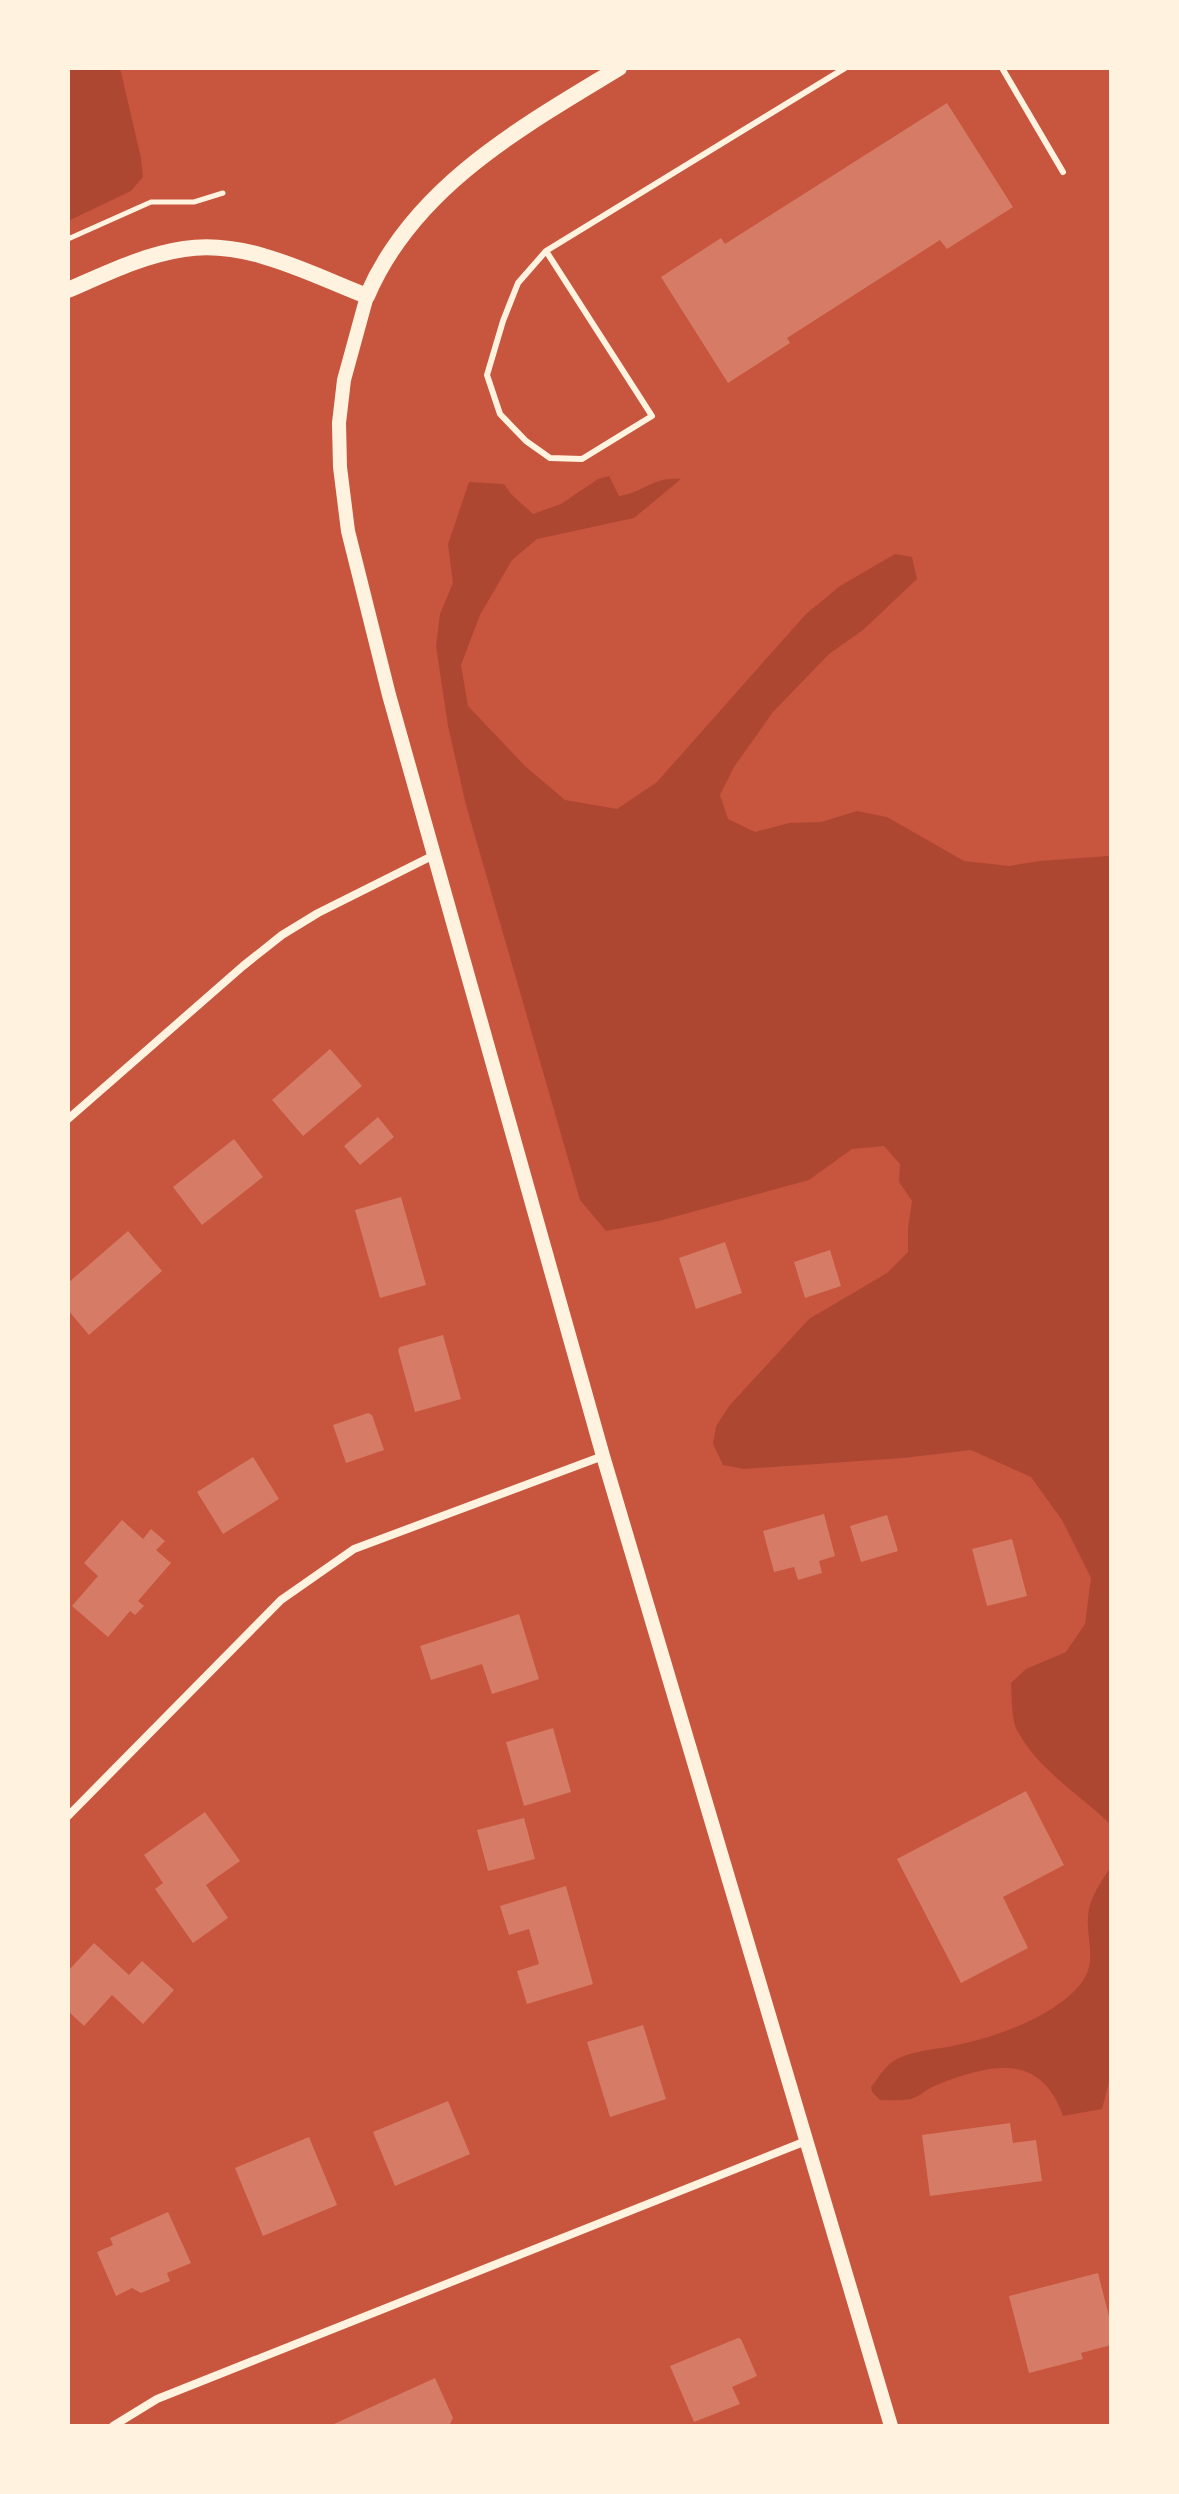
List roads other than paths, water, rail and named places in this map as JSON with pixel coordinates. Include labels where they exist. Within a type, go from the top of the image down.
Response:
[{"type":"main road","points":[[68,290],[149,257],[186,248],[226,248],[268,257],[367,296],[380,268],[407,230],[465,169],[518,130],[619,68]]},
{"type":"street","points":[[367,296],[354,336],[341,399],[338,445],[348,531],[385,680],[603,1456],[891,2426]]},
{"type":"street","points":[[68,1119],[282,935],[318,913],[434,855]]},
{"type":"street","points":[[68,1816],[281,1600],[354,1549],[603,1456]]},
{"type":"street","points":[[113,2426],[157,2399],[806,2141]]},
{"type":"lane","points":[[546,251],[652,416],[582,459],[550,458],[526,441],[500,414],[487,375],[518,283],[546,251],[845,68]]},
{"type":"lane","points":[[1002,68],[1063,172]]}]
